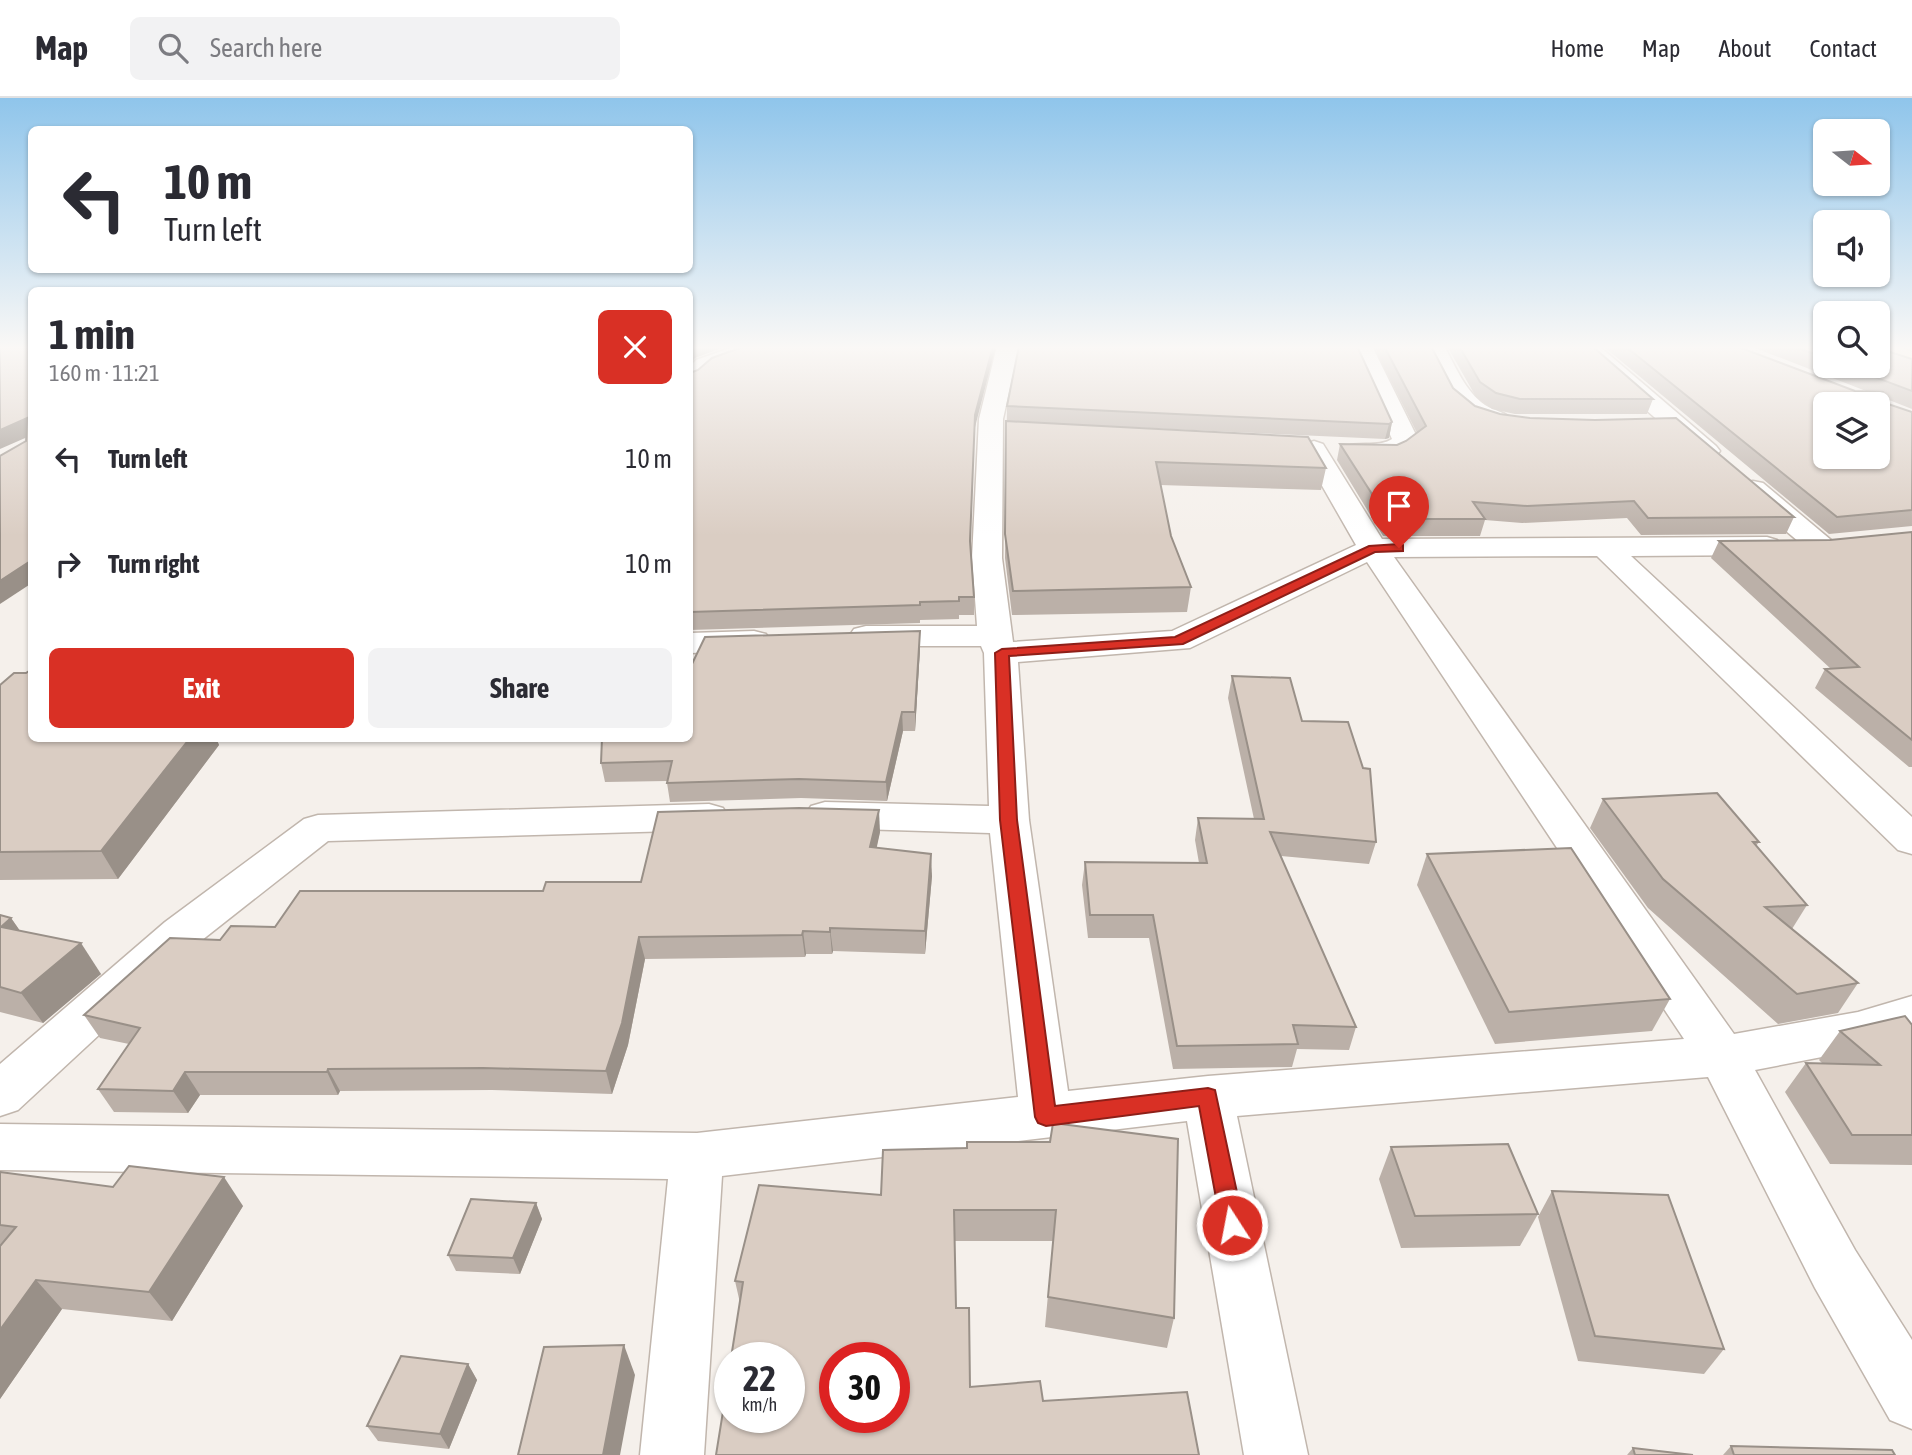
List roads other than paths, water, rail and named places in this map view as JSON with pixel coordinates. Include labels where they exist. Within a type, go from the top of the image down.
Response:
[{"type":"street","points":[[1005,409],[987,558],[998,644],[1009,820],[1046,1117]]},
{"type":"street","points":[[1391,409],[1406,441],[1392,450],[1300,448],[1373,548],[1722,1056],[1835,1269],[1912,1398]]},
{"type":"street","points":[[1473,409],[1483,417],[1528,424]]},
{"type":"street","points":[[839,637],[998,644],[1178,641],[1373,548],[1834,545],[1732,472],[1658,409]]},
{"type":"street","points":[[1635,424],[1675,424]]},
{"type":"street","points":[[1604,546],[1912,840]]},
{"type":"street","points":[[693,643],[787,640]]},
{"type":"street","points":[[787,815],[1009,820]]},
{"type":"street","points":[[0,1095],[181,933],[318,828],[746,816]]},
{"type":"street","points":[[0,1147],[697,1156],[1208,1097],[1722,1056],[1858,1031],[1912,1015]]},
{"type":"street","points":[[1208,1097],[1276,1455]]},
{"type":"street","points":[[672,1455],[697,1156]]}]
